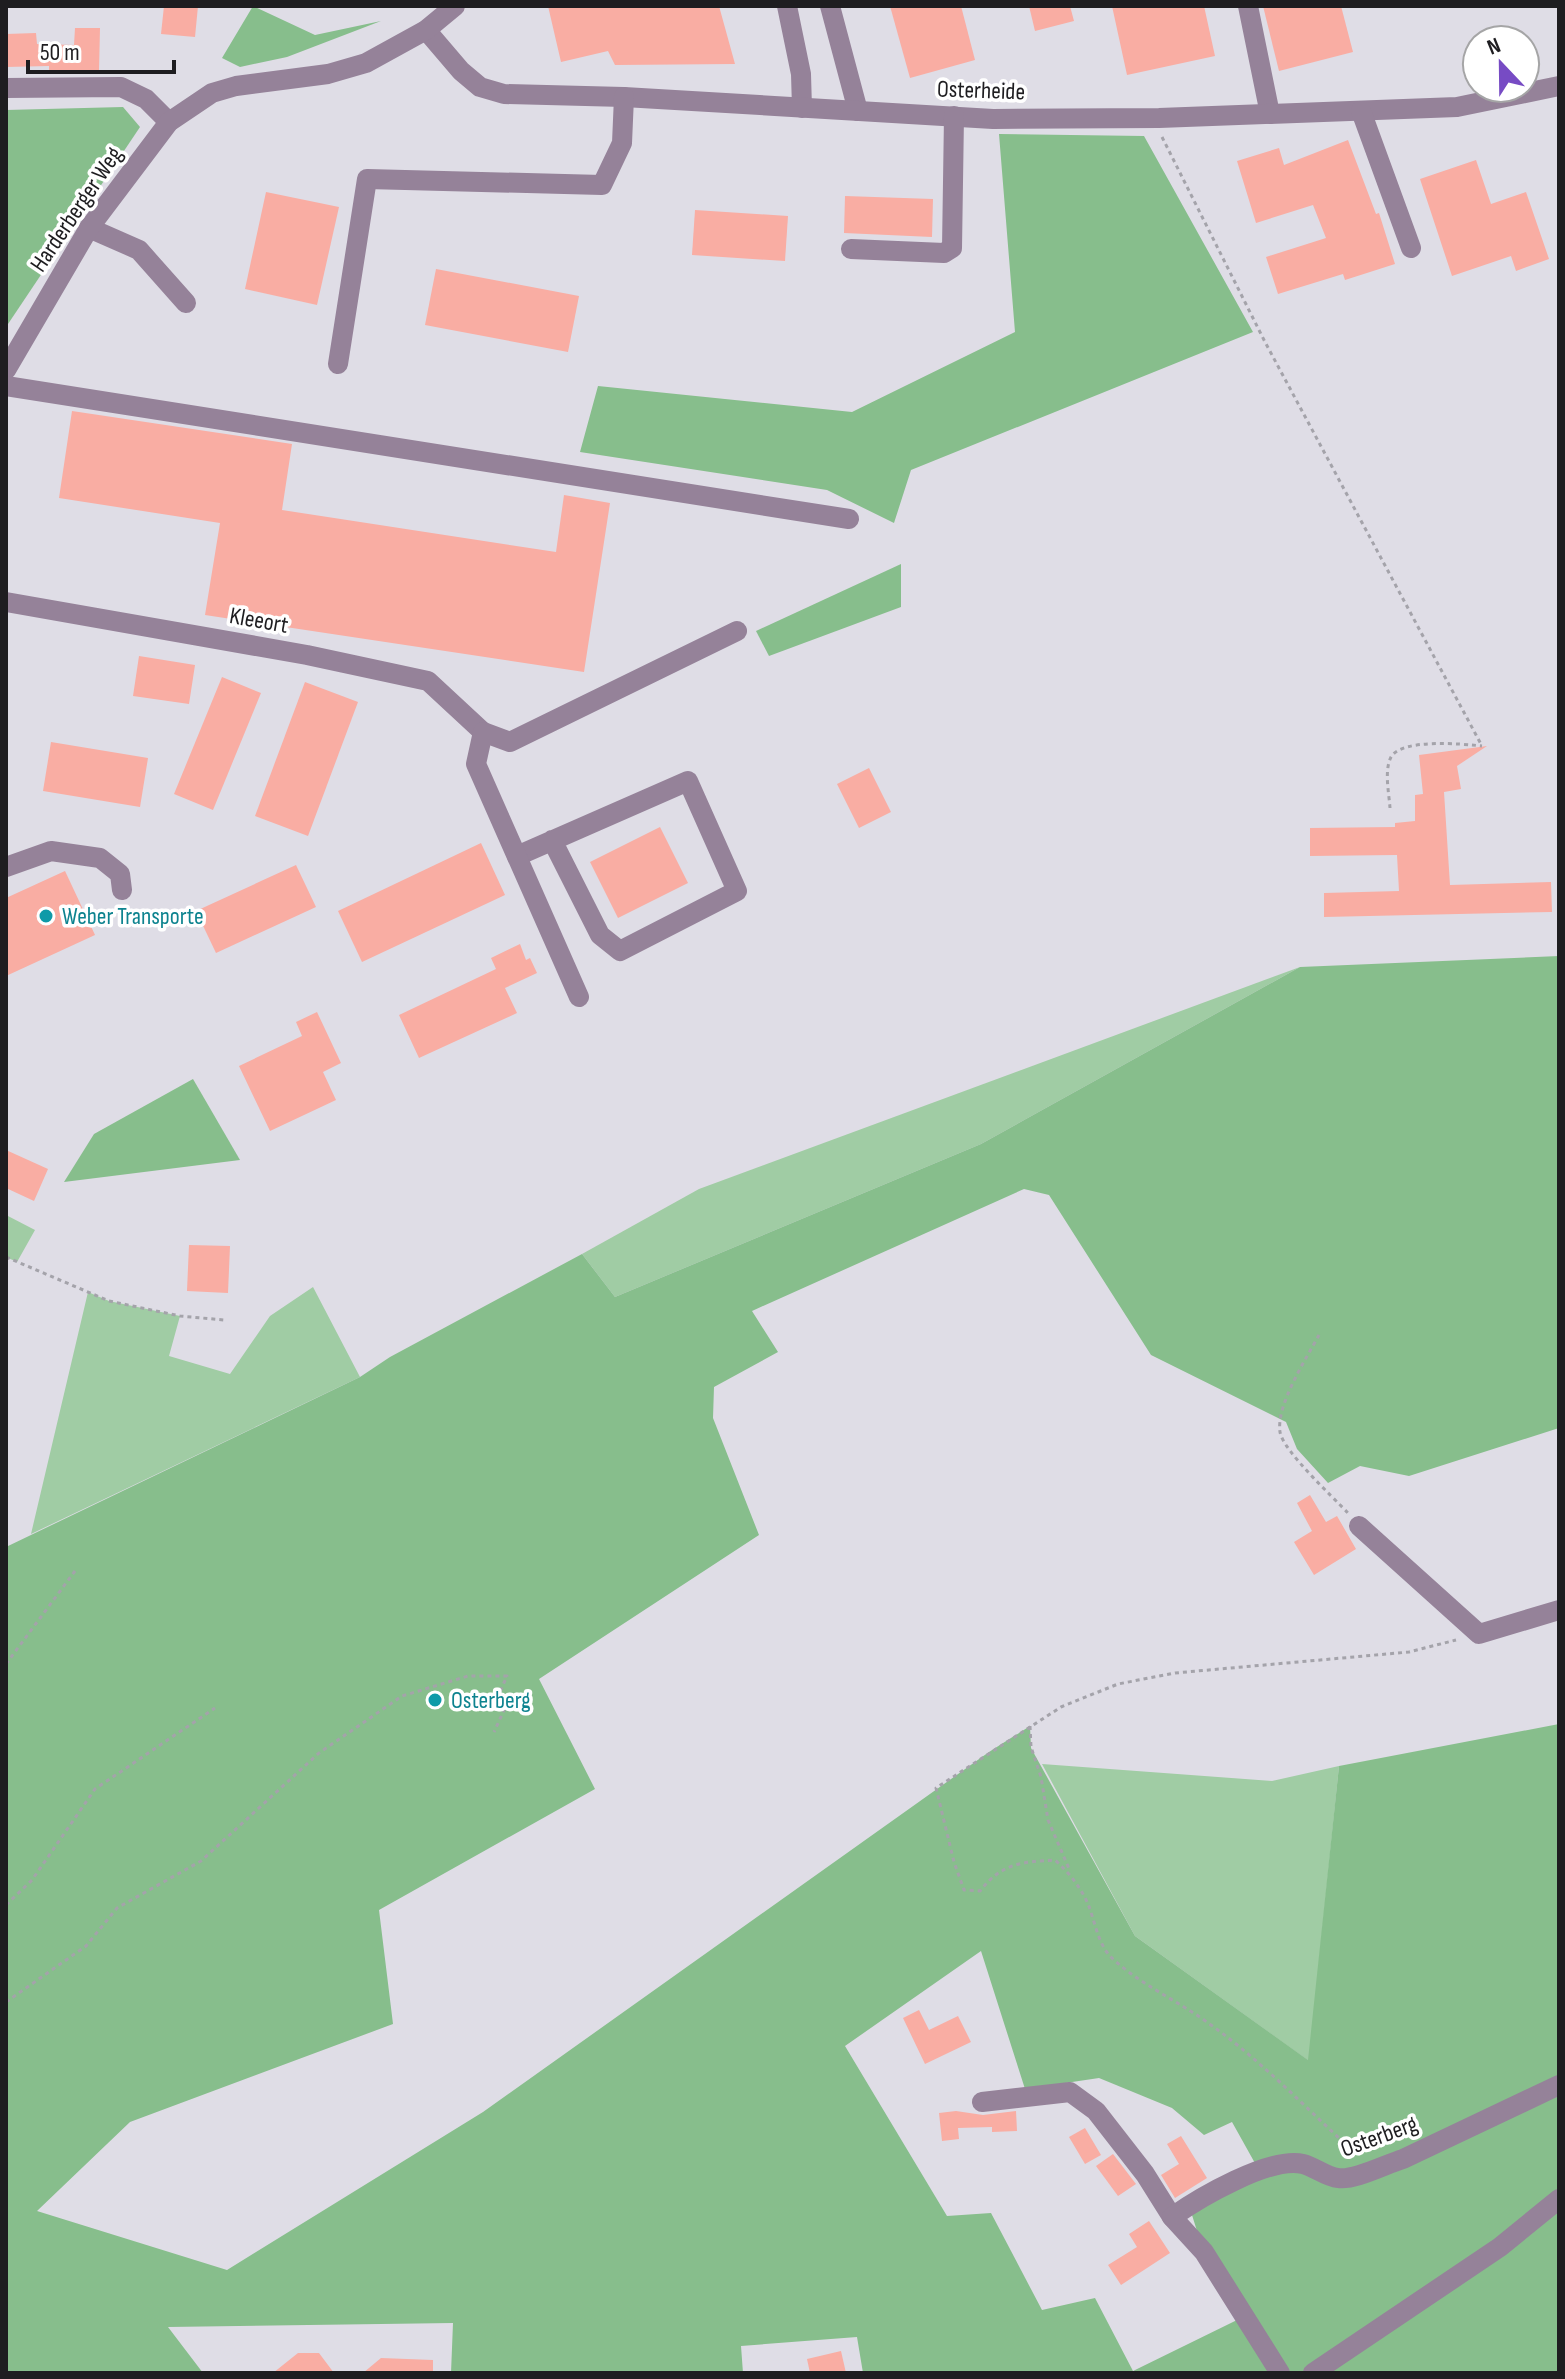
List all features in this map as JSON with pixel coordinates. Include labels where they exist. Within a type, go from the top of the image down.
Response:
[{"type":"street","name":"Harderberger Weg","points":[[6,370],[89,228],[169,122],[212,93],[236,86],[328,74],[366,63],[426,30],[455,6]]},
{"type":"street","points":[[787,6],[801,74],[802,108]]},
{"type":"street","points":[[830,6],[858,111]]},
{"type":"street","points":[[1248,6],[1270,114]]},
{"type":"street","name":"Osterheide","points":[[426,30],[461,71],[480,87],[504,94],[624,97],[993,119],[1159,118],[1457,107],[1559,86]]},
{"type":"street","points":[[6,88],[121,87],[146,99],[169,122]]},
{"type":"street","points":[[338,364],[367,179],[602,185],[622,143],[624,97]]},
{"type":"street","points":[[1361,111],[1411,248]]},
{"type":"street","points":[[851,249],[944,253],[952,248],[954,116]]},
{"type":"street","points":[[89,228],[139,250],[186,303]]},
{"type":"street","points":[[6,386],[849,519]]},
{"type":"street","name":"Kleeort","points":[[6,602],[307,655],[428,681],[483,732]]},
{"type":"street","points":[[579,997],[476,764],[483,732],[510,742],[737,631]]},
{"type":"street","points":[[517,856],[552,840],[688,781],[737,891],[620,951],[600,935],[552,840]]},
{"type":"street","points":[[6,867],[51,851],[100,858],[120,874],[122,890]]},
{"type":"street","points":[[1359,1526],[1479,1634],[1559,1610]]},
{"type":"street","name":"Osterberg","points":[[1172,2217],[1198,2199],[1257,2170],[1300,2163],[1337,2179],[1359,2176],[1403,2159],[1559,2085]]},
{"type":"street","points":[[982,2102],[1070,2092],[1096,2111],[1145,2174],[1172,2217],[1204,2252],[1280,2373]]},
{"type":"street","points":[[1313,2373],[1500,2247],[1559,2199]]},
{"type":"path","points":[[1159,118],[1163,143],[1177,172],[1482,746],[1422,745],[1395,752],[1389,760],[1390,808]]},
{"type":"path","points":[[6,1257],[109,1301],[180,1316],[224,1320]]},
{"type":"path","points":[[1319,1335],[1282,1408],[1280,1433],[1289,1451],[1359,1526]]},
{"type":"path","points":[[6,1664],[75,1571]]},
{"type":"path","points":[[1071,1875],[1055,1860],[1021,1862],[992,1876],[980,1891],[964,1890],[936,1788],[1061,1707],[1118,1684],[1175,1673],[1409,1652],[1479,1634]]},
{"type":"path","points":[[6,2002],[86,1946],[117,1908],[201,1861],[319,1753],[402,1696],[468,1676],[507,1676],[499,1694],[506,1706],[494,1732]]},
{"type":"path","points":[[6,1905],[32,1880],[95,1789],[215,1708]]},
{"type":"path","points":[[1030,1726],[1031,1747],[1041,1777],[1048,1820],[1110,1956],[1146,1985],[1235,2043],[1362,2160],[1376,2167]]},
{"type":"green space","points":[[253,6],[315,35],[381,21],[287,57],[240,67],[222,58]]},
{"type":"green space","points":[[123,107],[140,127],[6,327],[6,110]]},
{"type":"green space","points":[[999,134],[1144,136],[1253,332],[911,470],[894,523],[827,490],[580,452],[598,386],[852,412],[1015,332]]},
{"type":"green space","points":[[901,564],[901,607],[769,656],[756,631]]},
{"type":"green space","points":[[1559,956],[1559,1428],[1409,1476],[1360,1466],[1328,1483],[1297,1449],[1286,1422],[1151,1355],[1049,1195],[1024,1189],[752,1311],[778,1352],[714,1387],[713,1418],[759,1535],[539,1679],[595,1789],[379,1910],[393,2024],[130,2122],[37,2211],[227,2270],[483,2112],[1030,1726],[1031,1748],[1135,1936],[1308,2060],[1339,1766],[1559,1724],[1559,2373],[863,2373],[857,2337],[741,2346],[743,2373],[451,2373],[453,2323],[168,2327],[203,2373],[6,2373],[6,1547],[360,1377],[390,1357],[582,1254],[615,1297],[981,1144],[1300,967]],"holes":[[[981,1951],[1025,2089],[1099,2078],[1172,2108],[1204,2135],[1232,2122],[1256,2165],[1192,2215],[1197,2231],[1250,2310],[1235,2321],[1133,2371],[1095,2298],[1042,2310],[991,2213],[947,2216],[845,2046]]]},
{"type":"green space","points":[[1300,967],[981,1144],[615,1297],[582,1254],[699,1189]]},
{"type":"green space","points":[[193,1079],[240,1160],[64,1182],[94,1134]]},
{"type":"green space","points":[[6,1215],[35,1230],[17,1262],[6,1257]]},
{"type":"green space","points":[[313,1287],[360,1377],[31,1534],[88,1292],[109,1301],[180,1316],[169,1356],[230,1374],[270,1316]]},
{"type":"green space","points":[[1042,1764],[1272,1781],[1339,1766],[1309,2061],[1135,1936]]},
{"type":"building","points":[[164,6],[198,6],[195,37],[161,34]]},
{"type":"building","points":[[548,6],[719,6],[735,64],[615,65],[608,51],[561,62]]},
{"type":"building","points":[[890,6],[961,6],[975,60],[910,78]]},
{"type":"building","points":[[1029,6],[1070,6],[1074,21],[1035,31]]},
{"type":"building","points":[[1112,6],[1204,6],[1215,56],[1127,75]]},
{"type":"building","points":[[1263,6],[1341,6],[1353,52],[1279,71]]},
{"type":"building","points":[[75,28],[100,28],[99,71],[49,70],[49,66],[6,67],[6,34],[36,33],[37,44],[74,45]]},
{"type":"building","points":[[1348,140],[1376,214],[1379,213],[1395,264],[1345,280],[1343,274],[1278,294],[1266,257],[1326,238],[1313,205],[1256,223],[1237,161],[1279,148],[1284,165]]},
{"type":"building","points":[[1476,160],[1491,204],[1526,192],[1549,259],[1516,271],[1511,256],[1452,276],[1420,179]]},
{"type":"building","points":[[266,192],[339,207],[317,305],[245,289]]},
{"type":"building","points":[[845,196],[933,199],[932,237],[844,233]]},
{"type":"building","points":[[695,210],[788,216],[785,261],[692,255]]},
{"type":"building","points":[[436,269],[579,296],[568,352],[425,325]]},
{"type":"building","points":[[72,411],[292,444],[282,510],[556,552],[564,495],[610,503],[584,672],[205,615],[220,523],[59,498]]},
{"type":"building","points":[[139,656],[195,665],[189,704],[133,696]]},
{"type":"building","points":[[222,677],[261,693],[213,810],[174,794]]},
{"type":"building","points":[[305,682],[358,702],[308,836],[255,816]]},
{"type":"building","points":[[51,742],[148,758],[140,807],[43,791]]},
{"type":"building","points":[[1487,746],[1457,766],[1461,789],[1444,792],[1450,885],[1551,882],[1552,912],[1324,917],[1324,893],[1399,891],[1397,855],[1310,856],[1310,828],[1395,827],[1395,823],[1415,821],[1415,795],[1423,794],[1419,755]]},
{"type":"building","points":[[869,768],[891,812],[859,828],[837,784]]},
{"type":"building","points":[[660,827],[688,883],[618,918],[590,862]]},
{"type":"building","points":[[481,843],[505,895],[362,962],[338,911]]},
{"type":"building","points":[[296,865],[316,907],[216,953],[196,911]]},
{"type":"building","name":"Weber Transporte","points":[[65,871],[95,935],[6,976],[6,898]]},
{"type":"building","points":[[520,944],[526,960],[530,958],[537,973],[505,988],[517,1013],[419,1058],[399,1015],[496,969],[491,958]]},
{"type":"building","points":[[317,1012],[341,1063],[323,1072],[336,1100],[270,1131],[239,1066],[302,1036],[296,1022]]},
{"type":"building","points":[[6,1150],[48,1169],[34,1201],[6,1188]]},
{"type":"building","points":[[189,1245],[230,1246],[228,1293],[187,1291]]},
{"type":"building","points":[[1310,1495],[1326,1522],[1337,1516],[1356,1549],[1314,1575],[1294,1542],[1312,1531],[1297,1503]]},
{"type":"building","points":[[919,2010],[929,2030],[958,2016],[971,2042],[925,2064],[903,2018]]},
{"type":"building","points":[[956,2111],[983,2115],[1016,2111],[1017,2131],[992,2132],[992,2127],[958,2128],[959,2139],[942,2141],[939,2113]]},
{"type":"building","points":[[1085,2128],[1101,2155],[1085,2164],[1069,2137]]},
{"type":"building","points":[[1181,2136],[1207,2178],[1175,2198],[1161,2175],[1179,2164],[1167,2144]]},
{"type":"building","points":[[1113,2154],[1136,2184],[1118,2196],[1096,2166]]},
{"type":"building","points":[[1149,2221],[1170,2253],[1121,2285],[1108,2265],[1137,2247],[1129,2234]]},
{"type":"building","points":[[841,2351],[846,2373],[810,2373],[807,2359]]},
{"type":"building","points":[[298,2353],[319,2353],[334,2373],[273,2373]]},
{"type":"building","points":[[381,2358],[433,2360],[433,2373],[363,2373]]},
{"type":"place","name":"Weber Transporte","points":[[46,916]]},
{"type":"place","name":"Osterberg","points":[[435,1700]]}]
